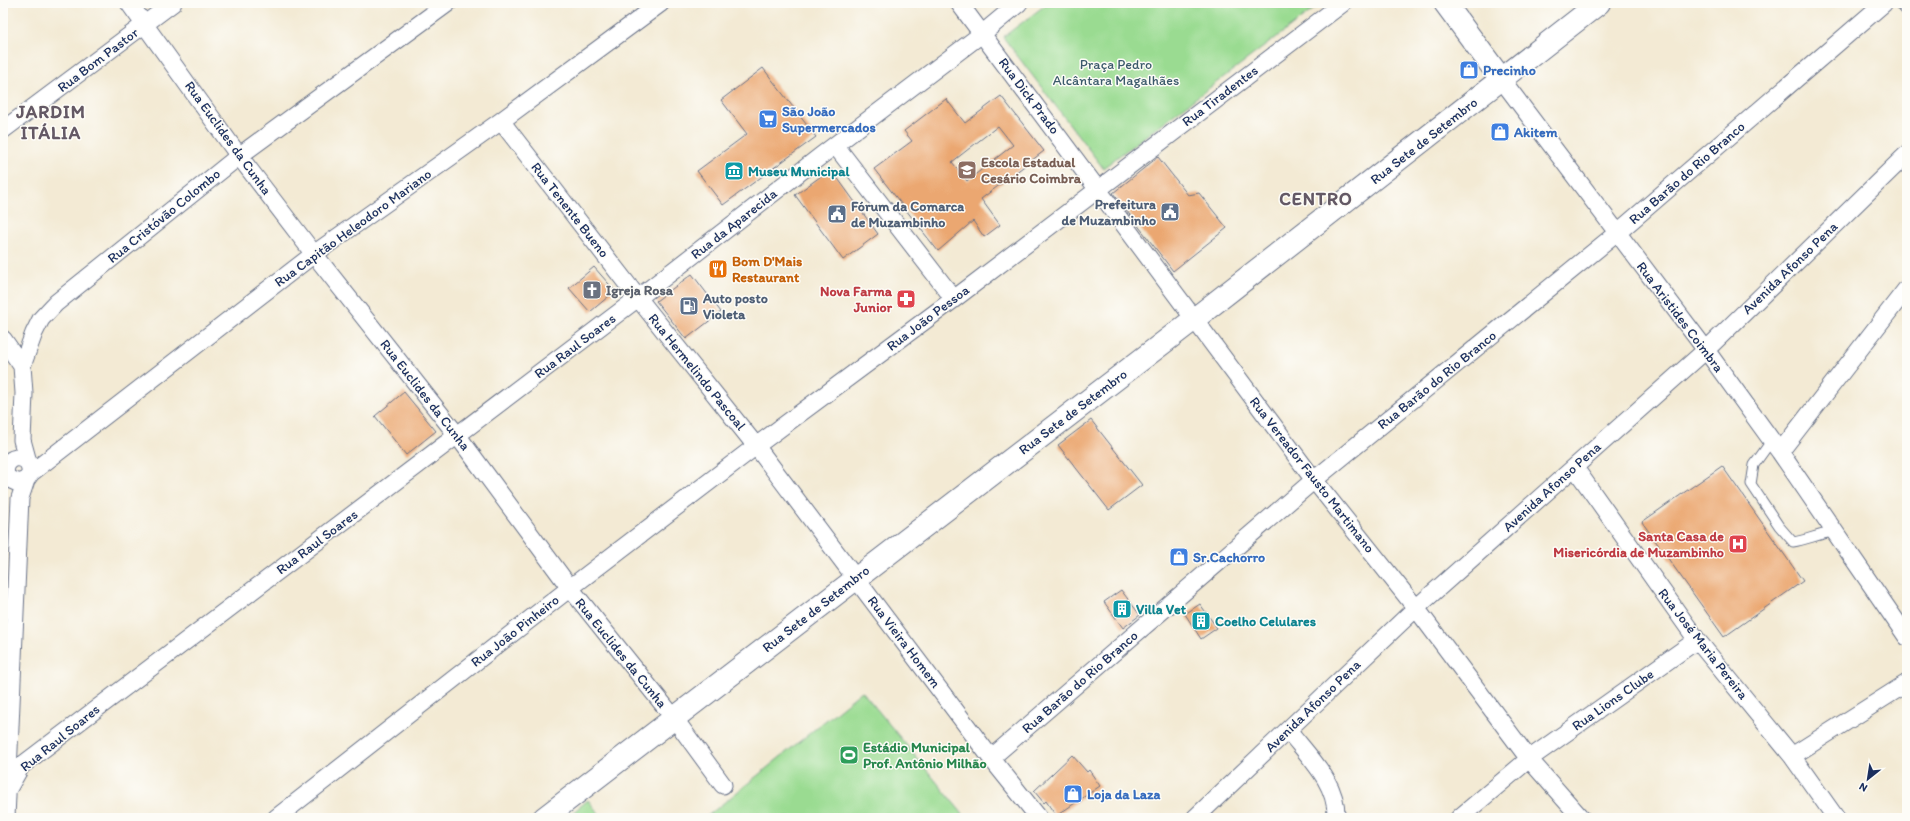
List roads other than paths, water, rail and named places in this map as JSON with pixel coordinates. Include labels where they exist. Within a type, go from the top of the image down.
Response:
[{"type":"main road","name":"Rua Aristides Coimbra","points":[[1445,3],[1502,80]]},
{"type":"main road","name":"Rua Sete de Setembro","points":[[544,818],[1193,320],[1599,3]]},
{"type":"street","name":"Rua Euclides da Cunha","points":[[129,3],[239,156],[314,254],[458,435],[570,588],[674,718],[723,785]]},
{"type":"street","name":"Rua Bom Pastor","points":[[3,130],[173,3]]},
{"type":"street","name":"Rua Cristóvão Colombo","points":[[22,366],[34,333],[41,319],[56,303],[239,156],[448,3]]},
{"type":"street","name":"Rua Capitão Heleodoro Mariano","points":[[14,473],[49,459],[314,254],[502,122],[661,3]]},
{"type":"street","name":"Rua Dick Prado","points":[[959,3],[983,33],[1098,189]]},
{"type":"street","points":[[983,33],[1019,3]]},
{"type":"street","name":"Rua Tiradentes","points":[[1098,189],[1343,3]]},
{"type":"street","name":"Rua Barão do Rio Branco","points":[[992,758],[1314,480],[1617,233],[1884,3]]},
{"type":"street","name":"Rua da Aparecida","points":[[638,298],[835,145],[983,33]]},
{"type":"street","name":"Rua Aristides Coimbra","points":[[1502,80],[1706,350],[1776,446],[1907,637]]},
{"type":"street","name":"Rua Tenente Bueno","points":[[502,122],[638,298]]},
{"type":"street","points":[[835,145],[954,299]]},
{"type":"street","name":"Avenida Afonso Pena","points":[[1194,818],[1416,608],[1706,350],[1907,154]]},
{"type":"street","name":"Rua João Pessoa","points":[[756,446],[954,299],[1098,189]]},
{"type":"street","name":"Rua Vereador Fausto Martimano","points":[[1098,189],[1193,320],[1314,480],[1416,608],[1529,759],[1581,818]]},
{"type":"street","points":[[1776,446],[1907,288]]},
{"type":"street","name":"Rua Raul Soares","points":[[5,790],[21,766],[638,298]]},
{"type":"street","name":"Rua Hermelindo Pascoal","points":[[638,298],[756,446]]},
{"type":"street","points":[[3,339],[22,366],[24,393],[22,440],[14,473],[5,790],[6,818]]},
{"type":"street","name":"Rua Vieira Homem","points":[[756,446],[992,758],[1040,818]]},
{"type":"street","name":"Rua João Pinheiro","points":[[276,818],[570,588],[756,446]]},
{"type":"street","name":"Rua José Maria Pereira","points":[[1575,468],[1697,640],[1792,756],[1836,818]]},
{"type":"street","name":"Rua Lions Clube","points":[[1459,818],[1529,759],[1697,640]]},
{"type":"street","points":[[1792,756],[1907,683]]},
{"type":"street","points":[[1288,730],[1329,784],[1336,807],[1336,818]]},
{"type":"lane","points":[[1776,446],[1754,465],[1751,484],[1779,526],[1793,542],[1803,541],[1823,533],[1835,532]]},
{"type":"place","name":"Precinho","points":[[1469,70]]},
{"type":"place","name":"São João Supermercados","points":[[768,119]]},
{"type":"place","name":"Akitem","points":[[1500,132]]},
{"type":"place","name":"Escola Estadual Cesário Coimbra","points":[[967,170]]},
{"type":"place","name":"Museu Municipal","points":[[734,171]]},
{"type":"place","name":"Prefeitura de Muzambinho","points":[[1170,212]]},
{"type":"place","name":"Fórum da Comarca de Muzambinho","points":[[837,214]]},
{"type":"place","name":"Bom D'Mais Restaurant","points":[[718,269]]},
{"type":"place","name":"Igreja Rosa","points":[[592,290]]},
{"type":"place","name":"Nova Farma Junior","points":[[906,299]]},
{"type":"place","name":"Auto posto Violeta","points":[[689,306]]},
{"type":"place","name":"Santa Casa de Misericórdia de Muzambinho","points":[[1738,544]]},
{"type":"place","name":"Sr.Cachorro","points":[[1179,557]]},
{"type":"place","name":"Villa Vet","points":[[1122,609]]},
{"type":"place","name":"Coelho Celulares","points":[[1201,621]]},
{"type":"place","name":"Estádio Municipal Prof. Antônio Milhão","points":[[849,755]]},
{"type":"place","name":"Loja da Laza","points":[[1073,794]]},
{"type":"district","name":"JARDIM ITÁLIA","points":[[51,122]]},
{"type":"district","name":"CENTRO","points":[[1316,199]]},
{"type":"park label","name":"Praça Pedro Alcântara Magalhães","points":[[1116,72]]}]
